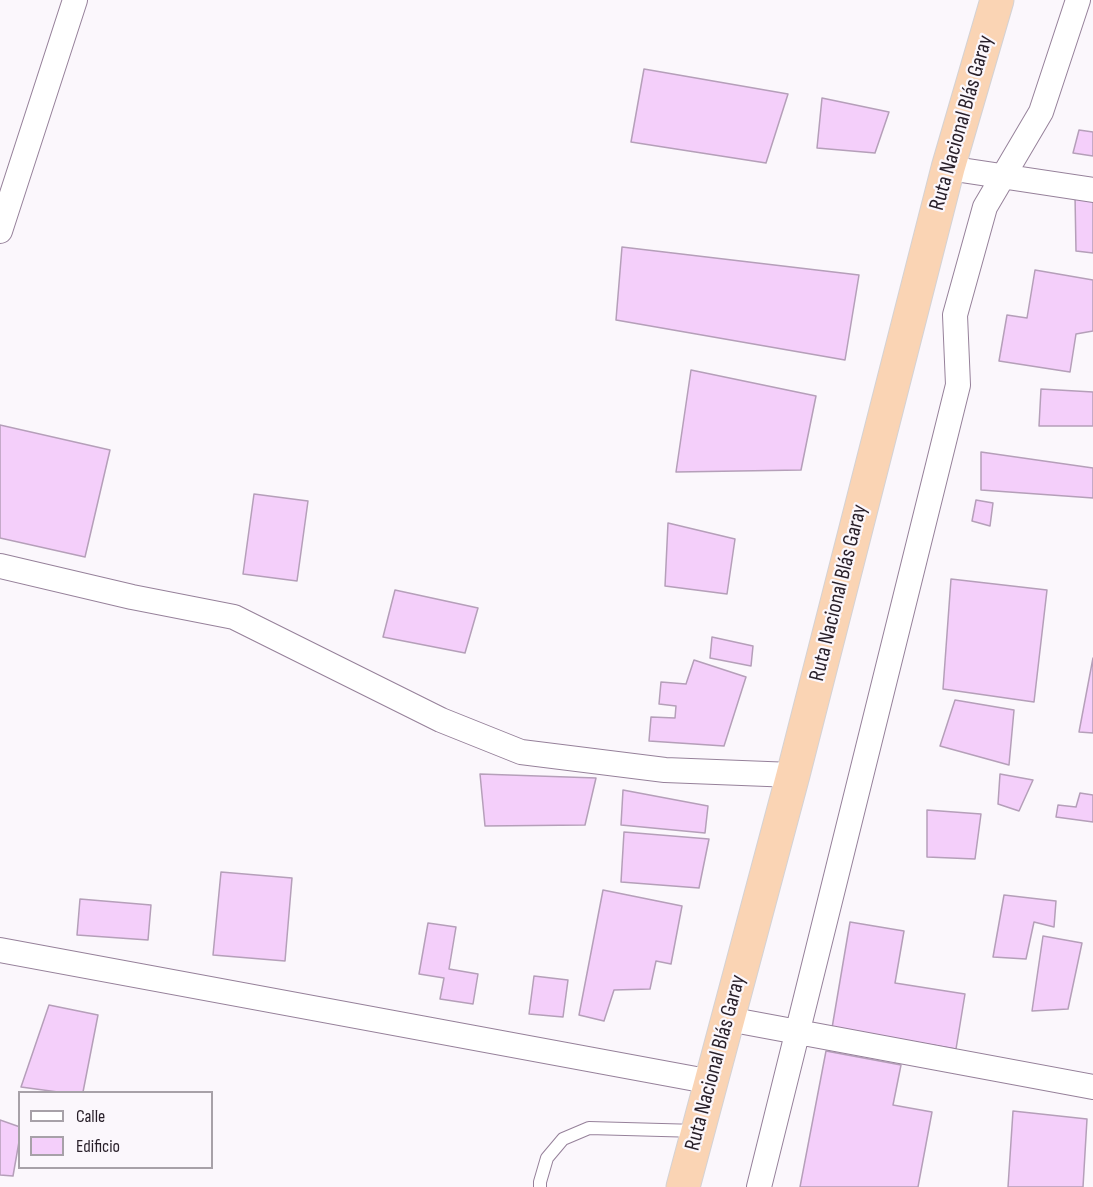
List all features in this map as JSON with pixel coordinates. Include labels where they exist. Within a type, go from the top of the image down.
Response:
[{"type":"highway","name":"Ruta Nacional Blás Garay","points":[[683,1187],[793,775],[948,168],[997,0]]},
{"type":"street","points":[[0,231],[75,0]]},
{"type":"street","points":[[759,1187],[958,386],[955,315],[985,207],[1041,112],[1078,0]]},
{"type":"street","points":[[948,168],[1093,190]]},
{"type":"street","points":[[0,566],[132,597],[234,617],[441,720],[521,752],[665,770],[793,775]]},
{"type":"street","points":[[0,950],[712,1082]]},
{"type":"street","points":[[728,1019],[1093,1087]]},
{"type":"lane","points":[[540,1187],[547,1158],[563,1139],[589,1128],[699,1131]]},
{"type":"building","points":[[644,69],[788,94],[766,163],[631,142]]},
{"type":"building","points":[[822,98],[889,112],[875,153],[817,148]]},
{"type":"building","points":[[1079,130],[1093,132],[1093,156],[1073,153]]},
{"type":"building","points":[[1075,196],[1093,198],[1093,253],[1076,251]]},
{"type":"building","points":[[622,247],[859,275],[845,360],[616,320]]},
{"type":"building","points":[[1035,270],[1093,280],[1093,331],[1076,334],[1070,372],[999,361],[1007,315],[1027,318]]},
{"type":"building","points":[[691,370],[816,396],[801,470],[676,472]]},
{"type":"building","points":[[1041,389],[1093,392],[1093,426],[1039,426]]},
{"type":"building","points":[[0,425],[110,450],[85,557],[0,538]]},
{"type":"building","points":[[981,452],[1093,468],[1093,498],[981,490]]},
{"type":"building","points":[[254,494],[308,501],[297,581],[243,574]]},
{"type":"building","points":[[976,500],[993,503],[990,526],[972,521]]},
{"type":"building","points":[[668,523],[735,539],[727,594],[665,586]]},
{"type":"building","points":[[951,579],[1047,590],[1034,702],[943,689]]},
{"type":"building","points":[[395,590],[478,608],[465,653],[383,637]]},
{"type":"building","points":[[712,637],[753,646],[751,666],[710,658]]},
{"type":"building","points":[[1093,658],[1093,733],[1079,732]]},
{"type":"building","points":[[694,660],[746,677],[724,746],[649,741],[651,717],[675,718],[676,706],[659,704],[661,682],[686,684]]},
{"type":"building","points":[[955,700],[1014,710],[1009,765],[940,746]]},
{"type":"building","points":[[480,774],[596,778],[585,825],[485,826]]},
{"type":"building","points":[[1000,774],[1033,780],[1019,811],[998,804]]},
{"type":"building","points":[[623,790],[708,806],[705,833],[621,825]]},
{"type":"building","points":[[1080,793],[1093,795],[1093,822],[1056,817],[1058,805],[1076,807]]},
{"type":"building","points":[[927,810],[981,814],[975,859],[927,857]]},
{"type":"building","points":[[624,832],[709,839],[699,888],[621,882]]},
{"type":"building","points":[[221,872],[292,878],[285,961],[213,955]]},
{"type":"building","points":[[603,890],[682,906],[671,964],[656,961],[650,989],[614,990],[604,1021],[579,1015]]},
{"type":"building","points":[[1004,895],[1056,901],[1054,927],[1034,922],[1026,959],[993,957]]},
{"type":"building","points":[[80,899],[151,905],[148,940],[77,935]]},
{"type":"building","points":[[850,922],[904,931],[895,983],[965,994],[956,1049],[832,1028]]},
{"type":"building","points":[[428,923],[456,927],[449,969],[478,974],[473,1004],[440,999],[444,978],[419,974]]},
{"type":"building","points":[[1043,936],[1082,943],[1068,1009],[1032,1011]]},
{"type":"building","points":[[534,976],[568,980],[563,1017],[529,1014]]},
{"type":"building","points":[[49,1005],[98,1015],[83,1091],[51,1091],[21,1087]]},
{"type":"building","points":[[826,1051],[901,1065],[893,1105],[932,1112],[918,1187],[800,1187]]},
{"type":"building","points":[[1013,1111],[1087,1119],[1083,1187],[1008,1187]]},
{"type":"building","points":[[0,1120],[18,1126],[18,1147],[13,1176],[0,1175]]}]
